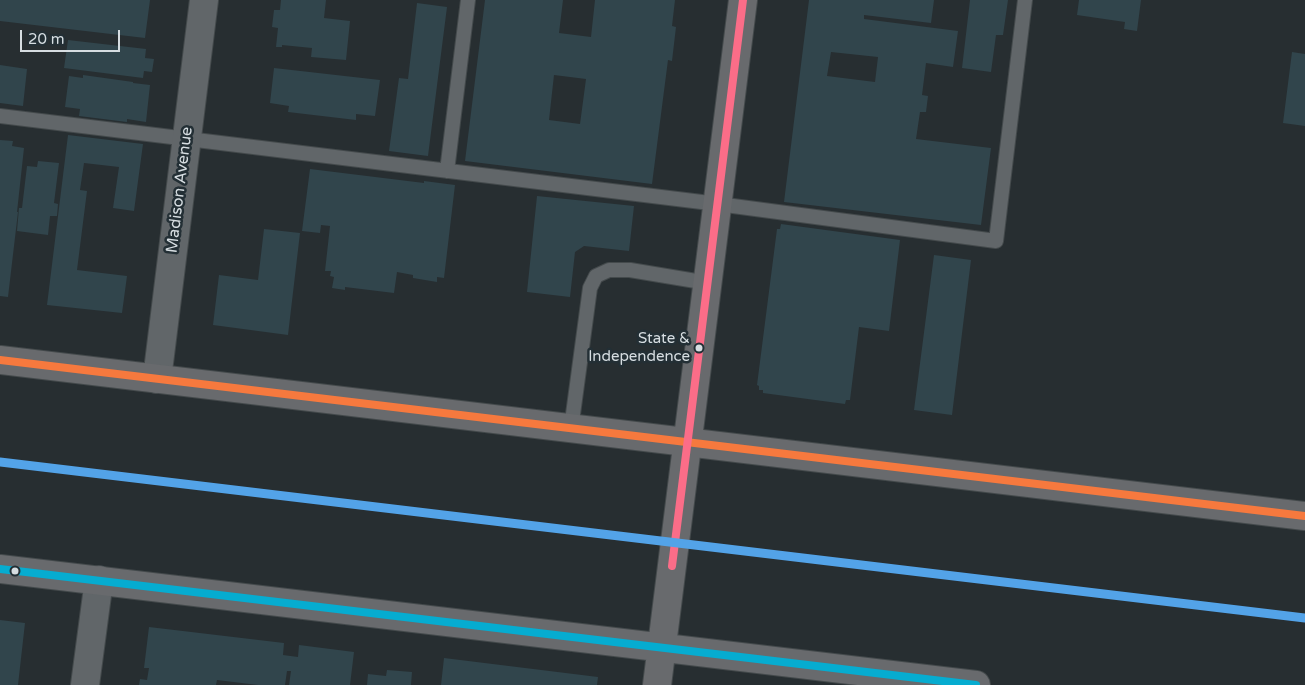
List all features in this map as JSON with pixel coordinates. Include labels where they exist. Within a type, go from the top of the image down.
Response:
[{"type":"street","name":"Madison Avenue","points":[[157,379],[204,0]]},
{"type":"street","points":[[657,685],[743,0]]},
{"type":"street","points":[[0,360],[1305,516]]},
{"type":"street","points":[[0,568],[976,685]]},
{"type":"street","points":[[85,685],[99,580]]},
{"type":"lane","points":[[447,171],[468,0]]},
{"type":"lane","points":[[0,116],[718,204],[996,241],[1025,0]]},
{"type":"lane","points":[[571,429],[590,288],[596,276],[609,270],[630,270],[708,283]]},
{"type":"building","points":[[0,0],[150,0],[145,38],[0,21]]},
{"type":"building","points":[[281,0],[326,0],[324,18],[350,21],[346,60],[311,57],[312,48],[282,45],[282,47],[276,47],[278,28],[272,27],[274,10],[280,10]]},
{"type":"building","points":[[485,0],[563,0],[559,33],[591,37],[595,0],[675,0],[672,26],[676,27],[672,61],[668,60],[652,184],[465,161]],"holes":[[[554,75],[586,79],[580,124],[549,120]]]},
{"type":"building","points":[[809,0],[934,0],[931,23],[864,15],[864,19],[958,31],[953,67],[926,63],[922,95],[928,96],[926,112],[920,112],[916,139],[991,148],[981,225],[784,202]],"holes":[[[831,52],[878,57],[875,82],[827,76]]]},
{"type":"building","points":[[970,0],[1008,0],[1003,35],[996,35],[991,72],[962,68]]},
{"type":"building","points":[[1079,0],[1141,0],[1137,31],[1124,29],[1125,22],[1077,15]]},
{"type":"building","points":[[417,3],[447,7],[428,156],[389,151],[399,78],[408,79]]},
{"type":"building","points":[[68,40],[146,49],[145,58],[154,59],[152,72],[144,71],[143,78],[64,68]]},
{"type":"building","points":[[1292,52],[1305,54],[1305,126],[1283,123]]},
{"type":"building","points":[[0,65],[27,69],[23,106],[0,103]]},
{"type":"building","points":[[274,68],[380,80],[375,116],[356,114],[356,120],[288,112],[289,106],[270,103]]},
{"type":"building","points":[[83,75],[150,85],[146,122],[127,119],[127,122],[79,116],[80,109],[65,107],[69,76],[83,78]]},
{"type":"building","points":[[68,135],[143,144],[134,211],[113,208],[119,167],[84,163],[80,190],[87,191],[77,270],[127,276],[122,313],[47,305]]},
{"type":"building","points":[[0,140],[13,141],[12,146],[24,148],[8,297],[0,296]]},
{"type":"building","points":[[38,161],[59,163],[54,203],[58,204],[57,216],[50,216],[48,235],[17,231],[19,208],[22,208],[27,166],[37,167]]},
{"type":"building","points":[[310,169],[455,185],[444,278],[437,277],[437,282],[413,278],[413,275],[397,272],[394,293],[345,287],[345,290],[332,288],[334,277],[330,276],[331,271],[325,271],[330,226],[321,225],[320,233],[302,231]]},
{"type":"building","points":[[537,196],[634,206],[629,251],[584,246],[575,252],[570,297],[527,292]]},
{"type":"building","points":[[781,224],[900,240],[889,331],[859,327],[850,400],[846,400],[845,404],[763,393],[763,390],[759,390],[757,385],[777,229],[780,229]]},
{"type":"building","points":[[264,229],[300,233],[288,335],[213,325],[219,275],[258,280]]},
{"type":"building","points":[[934,255],[971,260],[952,415],[914,410]]},
{"type":"building","points":[[0,620],[25,623],[18,685],[0,685]]},
{"type":"building","points":[[149,627],[284,643],[283,655],[298,657],[299,645],[354,652],[350,685],[289,685],[291,671],[287,671],[285,685],[258,685],[217,680],[216,685],[139,685],[140,679],[147,680],[149,668],[144,668]]},
{"type":"building","points":[[444,658],[598,677],[597,685],[441,685]]},
{"type":"building","points":[[387,670],[412,672],[411,685],[367,685],[368,674],[386,676]]},
{"type":"transit line","points":[[672,566],[743,0]]},
{"type":"transit line","points":[[0,360],[1305,516]]},
{"type":"transit line","points":[[0,462],[1305,618]]},
{"type":"transit line","points":[[0,569],[976,685]]},
{"type":"place","name":"State & Independence","points":[[699,348]]}]
